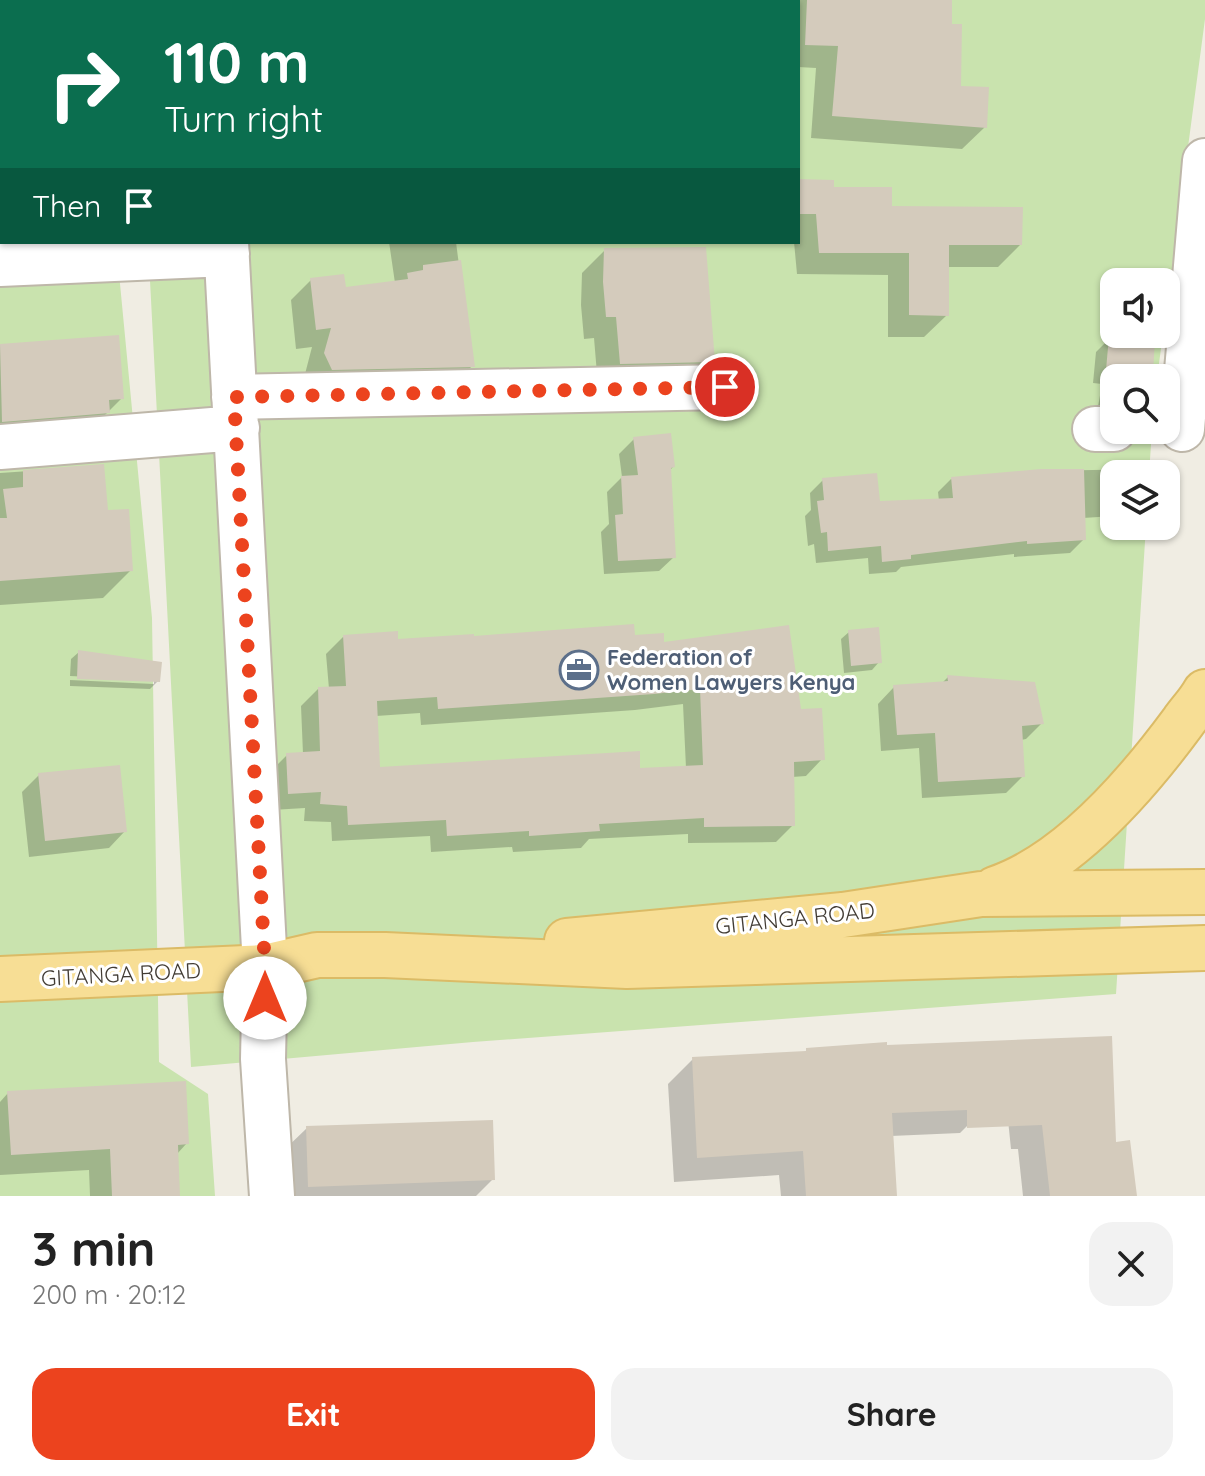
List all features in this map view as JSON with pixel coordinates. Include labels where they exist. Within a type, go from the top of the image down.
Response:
[{"type":"main road","points":[[981,894],[1022,880],[1127,793],[1205,692]]},
{"type":"main road","name":"GITANGA ROAD","points":[[385,955],[827,917],[981,894],[1205,892]]},
{"type":"main road","name":"GITANGA ROAD","points":[[0,979],[265,967],[317,955],[385,955],[627,966],[1205,948]]},
{"type":"street","points":[[1184,428],[1204,182]]},
{"type":"street","points":[[0,264],[227,248],[265,967],[263,1059],[272,1196]]},
{"type":"street","points":[[0,447],[235,412],[725,387]]},
{"type":"green space","points":[[800,0],[1205,0],[1172,268],[1100,268],[1100,348],[1161,348],[1159,364],[1100,364],[1100,444],[1151,444],[1150,460],[1100,460],[1100,540],[1145,540],[1116,994],[473,1042],[191,1067],[148,244],[800,244]]},
{"type":"green space","points":[[0,244],[116,244],[152,618],[159,1062],[208,1094],[215,1196],[0,1196]]},
{"type":"building","points":[[807,0],[952,0],[952,24],[962,24],[961,86],[989,87],[987,128],[832,116],[838,46],[805,45]]},
{"type":"building","points":[[800,179],[834,180],[834,187],[892,187],[892,206],[1023,207],[1022,245],[949,245],[949,316],[909,315],[909,253],[819,253],[816,214],[800,214]]},
{"type":"building","points":[[706,247],[715,362],[620,364],[616,317],[606,317],[604,248]]},
{"type":"building","points":[[461,260],[475,367],[332,370],[324,353],[331,328],[316,330],[310,278],[344,274],[346,287],[408,279],[407,273],[423,270],[423,265]]},
{"type":"building","points":[[119,335],[124,399],[109,400],[110,413],[2,422],[0,344]]},
{"type":"building","points":[[1108,348],[1154,348],[1154,364],[1107,364]]},
{"type":"building","points":[[671,433],[675,467],[671,468],[676,558],[618,561],[615,515],[623,514],[621,476],[638,475],[633,437]]},
{"type":"building","points":[[104,464],[108,510],[129,509],[133,571],[0,581],[0,518],[7,518],[3,489],[23,487],[23,470]]},
{"type":"building","points":[[1041,469],[1084,469],[1086,540],[1027,544],[1027,541],[911,555],[911,559],[882,562],[881,546],[828,551],[827,532],[821,533],[817,501],[824,500],[822,478],[877,473],[880,501],[953,498],[951,477]]},
{"type":"building","points":[[634,624],[635,635],[664,633],[664,642],[789,625],[801,709],[822,708],[825,760],[794,762],[795,826],[704,827],[704,818],[599,824],[600,831],[529,836],[529,831],[447,836],[446,820],[348,825],[347,806],[320,804],[321,792],[288,794],[286,753],[320,751],[318,687],[346,686],[343,635],[398,631],[398,639]],"holes":[[[700,689],[703,765],[640,768],[640,751],[380,767],[377,701],[437,697],[438,709]]]},
{"type":"building","points":[[879,627],[882,663],[851,666],[848,630]]},
{"type":"building","points":[[78,650],[162,662],[160,682],[77,679]]},
{"type":"building","points":[[947,675],[1035,682],[1044,724],[1022,726],[1025,777],[938,782],[935,733],[897,735],[893,685],[948,681]]},
{"type":"building","points":[[120,765],[127,832],[45,841],[38,773]]},
{"type":"building","points":[[1112,1036],[1116,1142],[1130,1140],[1137,1196],[1050,1196],[1042,1125],[967,1128],[967,1110],[892,1113],[897,1196],[806,1196],[803,1151],[697,1158],[692,1057],[806,1051],[806,1048],[887,1042],[887,1045]]},
{"type":"building","points":[[186,1081],[189,1144],[178,1145],[180,1196],[112,1196],[110,1149],[11,1155],[7,1091]]},
{"type":"building","points":[[493,1120],[495,1180],[308,1187],[306,1126]]},
{"type":"place","name":"Federation of Women Lawyers Kenya","points":[[579,670]]},
{"type":"route","points":[[265,998],[234,397],[725,387]]}]
